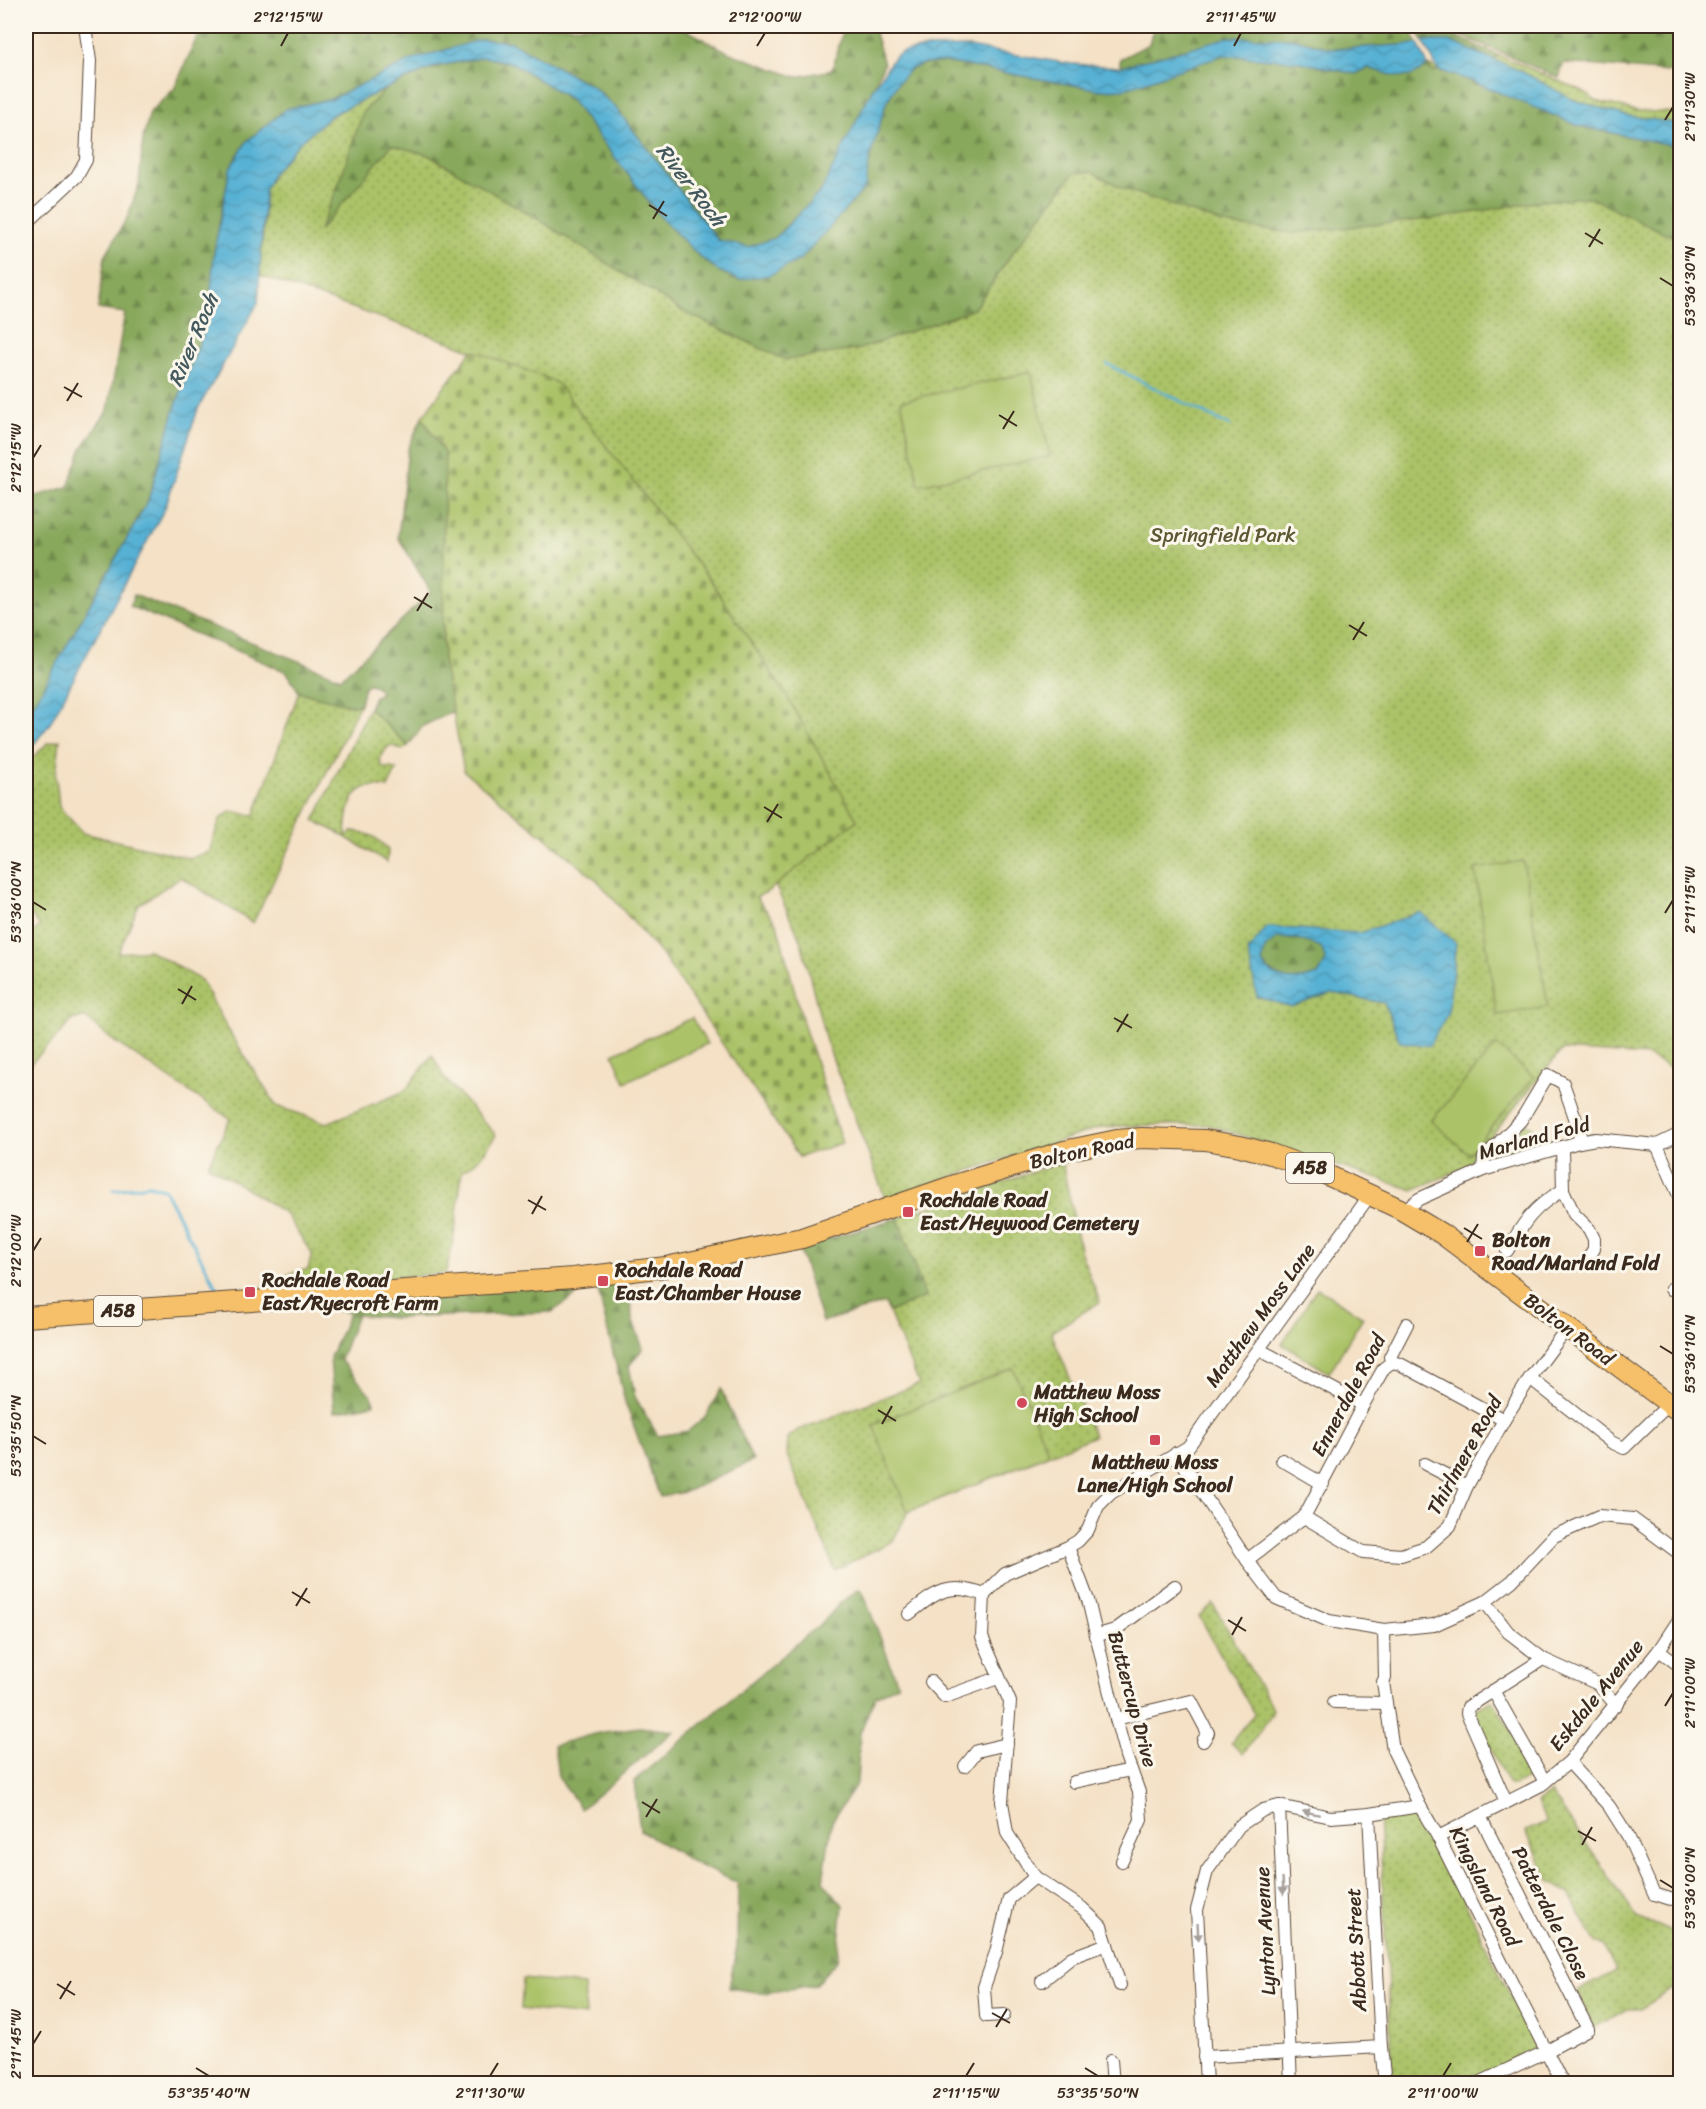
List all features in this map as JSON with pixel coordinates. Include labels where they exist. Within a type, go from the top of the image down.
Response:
[{"type":"highway","name":"Bolton Road","points":[[26,1317],[573,1278],[656,1268],[802,1238],[958,1184],[1064,1151],[1117,1140],[1157,1138],[1205,1140],[1271,1154],[1323,1173],[1407,1212],[1433,1228],[1675,1408]]},
{"type":"street","points":[[26,224],[77,176],[86,160],[90,61],[85,26]]},
{"type":"street","points":[[1483,1170],[1484,1158],[1521,1120],[1548,1075],[1563,1083],[1580,1132],[1580,1143]]},
{"type":"street","points":[[1680,1134],[1657,1145],[1680,1198]]},
{"type":"street","name":"Marland Fold","points":[[1407,1212],[1411,1205],[1419,1199],[1483,1170],[1562,1147],[1596,1138],[1657,1145]]},
{"type":"street","points":[[1562,1147],[1563,1190],[1574,1214],[1589,1229],[1594,1239],[1592,1257]]},
{"type":"street","points":[[1507,1251],[1534,1210],[1542,1202],[1563,1190]]},
{"type":"street","name":"Matthew Moss Lane","points":[[1068,1547],[1088,1530],[1098,1506],[1111,1493],[1188,1447],[1370,1195]]},
{"type":"street","name":"Ennerdale Road","points":[[1247,1560],[1304,1517],[1384,1368],[1392,1362],[1390,1357],[1407,1324]]},
{"type":"street","name":"Thirlmere Road","points":[[1304,1517],[1363,1552],[1401,1555],[1426,1547],[1450,1526],[1467,1486],[1504,1420],[1530,1378],[1567,1328]]},
{"type":"street","points":[[1260,1350],[1363,1405]]},
{"type":"street","points":[[1392,1362],[1400,1364],[1504,1420]]},
{"type":"street","points":[[1530,1378],[1611,1442],[1624,1448],[1675,1408]]},
{"type":"street","points":[[1176,1453],[1247,1560],[1276,1598],[1329,1621],[1384,1630],[1434,1625],[1485,1602],[1512,1581],[1554,1536],[1599,1516],[1633,1519],[1680,1554]]},
{"type":"street","name":"Ennerdale Road","points":[[1282,1460],[1323,1484]]},
{"type":"street","points":[[1425,1464],[1467,1486]]},
{"type":"street","points":[[1068,1547],[1005,1574],[984,1595],[982,1636],[1010,1702],[1002,1802],[1007,1833],[1035,1877],[1082,1908],[1101,1926],[1120,1985]]},
{"type":"street","name":"Buttercup Drive","points":[[1068,1547],[1088,1600],[1116,1719],[1139,1792],[1141,1821],[1122,1861]]},
{"type":"street","points":[[1095,1636],[1115,1630],[1175,1586]]},
{"type":"street","points":[[909,1614],[925,1601],[953,1587],[970,1589],[984,1595]]},
{"type":"street","points":[[1485,1602],[1508,1632],[1543,1659],[1598,1684],[1616,1705]]},
{"type":"street","name":"Eskdale Avenue","points":[[1438,1837],[1545,1782],[1569,1762],[1659,1650],[1680,1618]]},
{"type":"street","name":"Kingsland Road","points":[[1384,1630],[1385,1678],[1383,1682],[1393,1750],[1563,2084]]},
{"type":"street","points":[[1659,1650],[1680,1666]]},
{"type":"street","points":[[1506,1802],[1467,1713],[1468,1707],[1543,1659]]},
{"type":"street","points":[[931,1682],[945,1696],[998,1678]]},
{"type":"street","points":[[1492,1691],[1545,1782]]},
{"type":"street","points":[[1116,1719],[1191,1701],[1208,1733],[1203,1741]]},
{"type":"street","points":[[1334,1702],[1386,1703]]},
{"type":"street","points":[[965,1766],[977,1751],[1007,1744]]},
{"type":"street","points":[[1569,1762],[1609,1806],[1628,1836],[1654,1894],[1673,1900],[1680,1898]]},
{"type":"street","points":[[1074,1782],[1131,1770]]},
{"type":"street","points":[[1206,2084],[1197,1910],[1207,1871],[1239,1826],[1263,1810],[1279,1806],[1331,1817],[1420,1806]]},
{"type":"street","name":"Lynton Avenue","points":[[1279,1806],[1292,2084]]},
{"type":"street","name":"Abbott Street","points":[[1368,1814],[1385,2084]]},
{"type":"street","name":"Patterdale Close","points":[[1480,1816],[1588,2029],[1547,2051]]},
{"type":"street","points":[[1004,2015],[986,2016],[984,1987],[996,1952],[1009,1899],[1035,1877]]},
{"type":"street","points":[[1042,1982],[1072,1957],[1107,1944]]},
{"type":"street","points":[[1204,2057],[1290,2054],[1381,2047]]},
{"type":"street","points":[[1477,2084],[1547,2051]]},
{"type":"street","points":[[1111,2060],[1113,2084]]},
{"type":"green space","points":[[202,26],[679,26],[730,53],[796,77],[832,70],[843,30],[842,26],[873,26],[884,64],[821,191],[775,238],[748,247],[718,240],[616,108],[593,86],[511,42],[414,59],[331,99],[286,109],[247,141],[230,168],[214,252],[209,317],[176,405],[148,501],[26,718],[26,499],[68,487],[82,448],[108,410],[125,313],[98,309],[105,256],[128,216],[139,184],[143,139],[150,112],[174,89]]},
{"type":"green space","points":[[1154,26],[1409,26],[1418,44],[1333,49],[1291,38],[1120,67],[1120,59],[1149,44]]},
{"type":"green space","points":[[1416,26],[1432,26],[1498,55],[1494,60],[1450,41],[1423,41]]},
{"type":"green space","points":[[1440,26],[1680,26],[1680,73],[1564,63],[1559,78]]},
{"type":"green space","points":[[1223,55],[1296,61],[1355,74],[1368,68],[1406,76],[1428,65],[1433,72],[1438,70],[1471,81],[1579,126],[1671,145],[1680,144],[1680,240],[1589,197],[1541,201],[1439,218],[1293,233],[1228,225],[1122,188],[1092,172],[1074,173],[1016,248],[974,309],[860,349],[786,360],[684,312],[536,218],[428,155],[392,145],[319,231],[338,186],[363,112],[387,88],[434,67],[484,57],[512,63],[570,99],[663,220],[700,257],[719,271],[800,260],[864,188],[886,103],[909,70],[923,64],[945,62],[1101,90],[1123,89]]},
{"type":"green space","points":[[1498,55],[1583,91],[1596,101],[1637,111],[1680,113],[1680,124],[1625,116],[1584,105],[1494,60]]},
{"type":"green space","name":"Springfield Park","points":[[1428,65],[1671,145],[1680,144],[1680,1071],[1648,1056],[1562,1050],[1465,1168],[1413,1190],[1209,1125],[1157,1125],[1102,1127],[885,1198],[826,1041],[801,941],[775,885],[857,820],[558,384],[455,344],[259,275],[265,190],[273,173],[299,143],[332,115],[434,67],[663,220],[1040,80],[1417,75]]},
{"type":"green space","points":[[472,350],[558,384],[710,580],[786,695],[857,820],[767,892],[756,897],[777,924],[804,1026],[842,1143],[799,1157],[664,958],[598,881],[464,771],[443,659],[445,454],[422,417]]},
{"type":"green space","points":[[1031,372],[1050,456],[919,485],[901,401]]},
{"type":"green space","points":[[422,417],[445,454],[443,659],[453,711],[423,726],[408,746],[369,708],[374,696],[379,695],[380,690],[374,685],[368,684],[364,687],[360,704],[354,706],[299,692],[287,672],[129,606],[134,595],[341,678],[431,592],[398,537],[408,449]]},
{"type":"green space","points":[[299,692],[354,705],[360,704],[253,923],[181,877],[139,905],[118,953],[149,950],[201,980],[229,1031],[276,1106],[327,1123],[405,1091],[432,1055],[446,1080],[496,1135],[477,1160],[462,1171],[455,1232],[446,1273],[263,1288],[266,1281],[308,1269],[312,1254],[285,1213],[208,1165],[230,1119],[112,1040],[86,1018],[73,1019],[26,1068],[26,938],[40,926],[29,912],[26,915],[26,764],[48,743],[60,740],[56,775],[59,807],[83,833],[190,858],[209,852],[220,819],[232,811],[254,816]]},
{"type":"green space","points":[[369,708],[408,746],[402,750],[391,745],[386,749],[380,759],[382,767],[397,769],[388,788],[368,787],[356,794],[350,807],[346,836],[353,831],[368,834],[377,839],[388,850],[387,862],[314,821]]},
{"type":"green space","points":[[1523,861],[1548,1007],[1497,1015],[1475,869]]},
{"type":"green space","points":[[1277,938],[1298,939],[1322,947],[1326,961],[1318,975],[1287,980],[1268,970],[1262,963],[1265,947]]},
{"type":"green space","points":[[692,1018],[707,1044],[625,1082],[613,1054]]},
{"type":"green space","points":[[1496,1045],[1534,1077],[1469,1154],[1431,1121]]},
{"type":"green space","points":[[1526,1123],[1556,1143],[1492,1159],[1491,1158]]},
{"type":"green space","points":[[1062,1162],[1081,1253],[1100,1302],[1051,1332],[1094,1436],[908,1512],[893,1541],[835,1570],[787,1455],[788,1438],[798,1430],[919,1384],[889,1312],[925,1297],[898,1218]]},
{"type":"green space","points":[[898,1218],[925,1297],[889,1312],[885,1303],[822,1322],[799,1248]]},
{"type":"green space","points":[[626,1280],[631,1296],[632,1319],[643,1348],[629,1366],[635,1397],[658,1436],[688,1431],[706,1416],[721,1389],[753,1461],[685,1492],[660,1497],[625,1402],[596,1282]]},
{"type":"green space","points":[[595,1282],[552,1312],[393,1318],[357,1315],[340,1360],[372,1396],[374,1404],[334,1412],[330,1357],[349,1313],[324,1307],[325,1304],[381,1299],[390,1307],[397,1303],[398,1298]]},
{"type":"green space","points":[[1317,1288],[1363,1317],[1329,1373],[1282,1344]]},
{"type":"green space","points":[[1013,1368],[1049,1454],[908,1512],[873,1425]]},
{"type":"green space","points":[[859,1589],[864,1595],[898,1684],[875,1697],[860,1733],[857,1783],[832,1821],[823,1881],[843,1905],[837,1961],[815,1985],[764,1993],[729,1988],[737,1946],[738,1883],[696,1864],[640,1830],[634,1781]]},
{"type":"green space","points":[[1213,1604],[1273,1709],[1271,1716],[1243,1754],[1231,1743],[1254,1714],[1199,1616]]},
{"type":"green space","points":[[1491,1701],[1495,1703],[1535,1773],[1534,1776],[1512,1786],[1508,1784],[1474,1716],[1475,1710]]},
{"type":"green space","points":[[639,1727],[674,1731],[581,1809],[558,1777],[554,1745],[598,1733]]},
{"type":"green space","points":[[1551,1793],[1637,1917],[1680,1934],[1680,1985],[1640,2009],[1628,2009],[1594,2027],[1577,1992],[1616,1971],[1604,1946],[1596,1943],[1569,1894],[1550,1881],[1526,1831],[1546,1822],[1537,1802]]},
{"type":"green space","points":[[1422,1814],[1537,2050],[1462,2083],[1393,2083],[1379,1817]]},
{"type":"green space","points":[[523,1979],[584,1985],[586,2016],[521,2009]]},
{"type":"water","points":[[1229,37],[1291,38],[1333,49],[1418,44],[1428,65],[1413,75],[1400,77],[1368,68],[1355,74],[1296,61],[1223,55],[1123,89],[1101,90],[945,62],[923,64],[909,70],[886,103],[870,158],[865,188],[800,260],[770,275],[739,280],[719,271],[700,257],[663,220],[570,99],[512,63],[484,57],[434,67],[332,115],[299,143],[273,173],[265,190],[258,303],[198,409],[165,508],[49,725],[26,754],[26,718],[148,501],[176,405],[209,317],[214,252],[230,168],[247,141],[286,109],[331,99],[414,59],[482,39],[511,42],[592,86],[616,108],[718,240],[748,247],[775,238],[821,191],[872,90],[894,57],[902,52],[927,48],[969,47],[1072,64],[1120,67]]},
{"type":"water","points":[[1423,41],[1449,41],[1521,71],[1574,100],[1624,115],[1680,124],[1680,144],[1671,145],[1579,126],[1471,81],[1438,70]]},
{"type":"water","points":[[1420,912],[1456,943],[1448,1013],[1429,1046],[1400,1042],[1384,1003],[1332,993],[1291,1007],[1257,997],[1248,951],[1267,927],[1360,933]],"holes":[[[1277,938],[1298,939],[1321,947],[1326,961],[1318,975],[1294,980],[1274,975],[1262,963],[1265,948]]]},
{"type":"waterway","points":[[1107,364],[1230,426]]},
{"type":"waterway","points":[[113,1190],[149,1185],[164,1189],[219,1292]]},
{"type":"place","name":"Rochdale Road East/Heywood Cemetery","points":[[908,1212]]},
{"type":"place","name":"Bolton Road/Marland Fold","points":[[1480,1251]]},
{"type":"place","name":"Rochdale Road East/Chamber House","points":[[603,1281]]},
{"type":"place","name":"Rochdale Road East/Ryecroft Farm","points":[[250,1292]]},
{"type":"place","name":"Matthew Moss High School","points":[[1022,1403]]},
{"type":"place","name":"Matthew Moss Lane/High School","points":[[1155,1440]]},
{"type":"water label","name":"River Roch","points":[[691,185]]},
{"type":"water label","name":"River Roch","points":[[193,340]]}]
